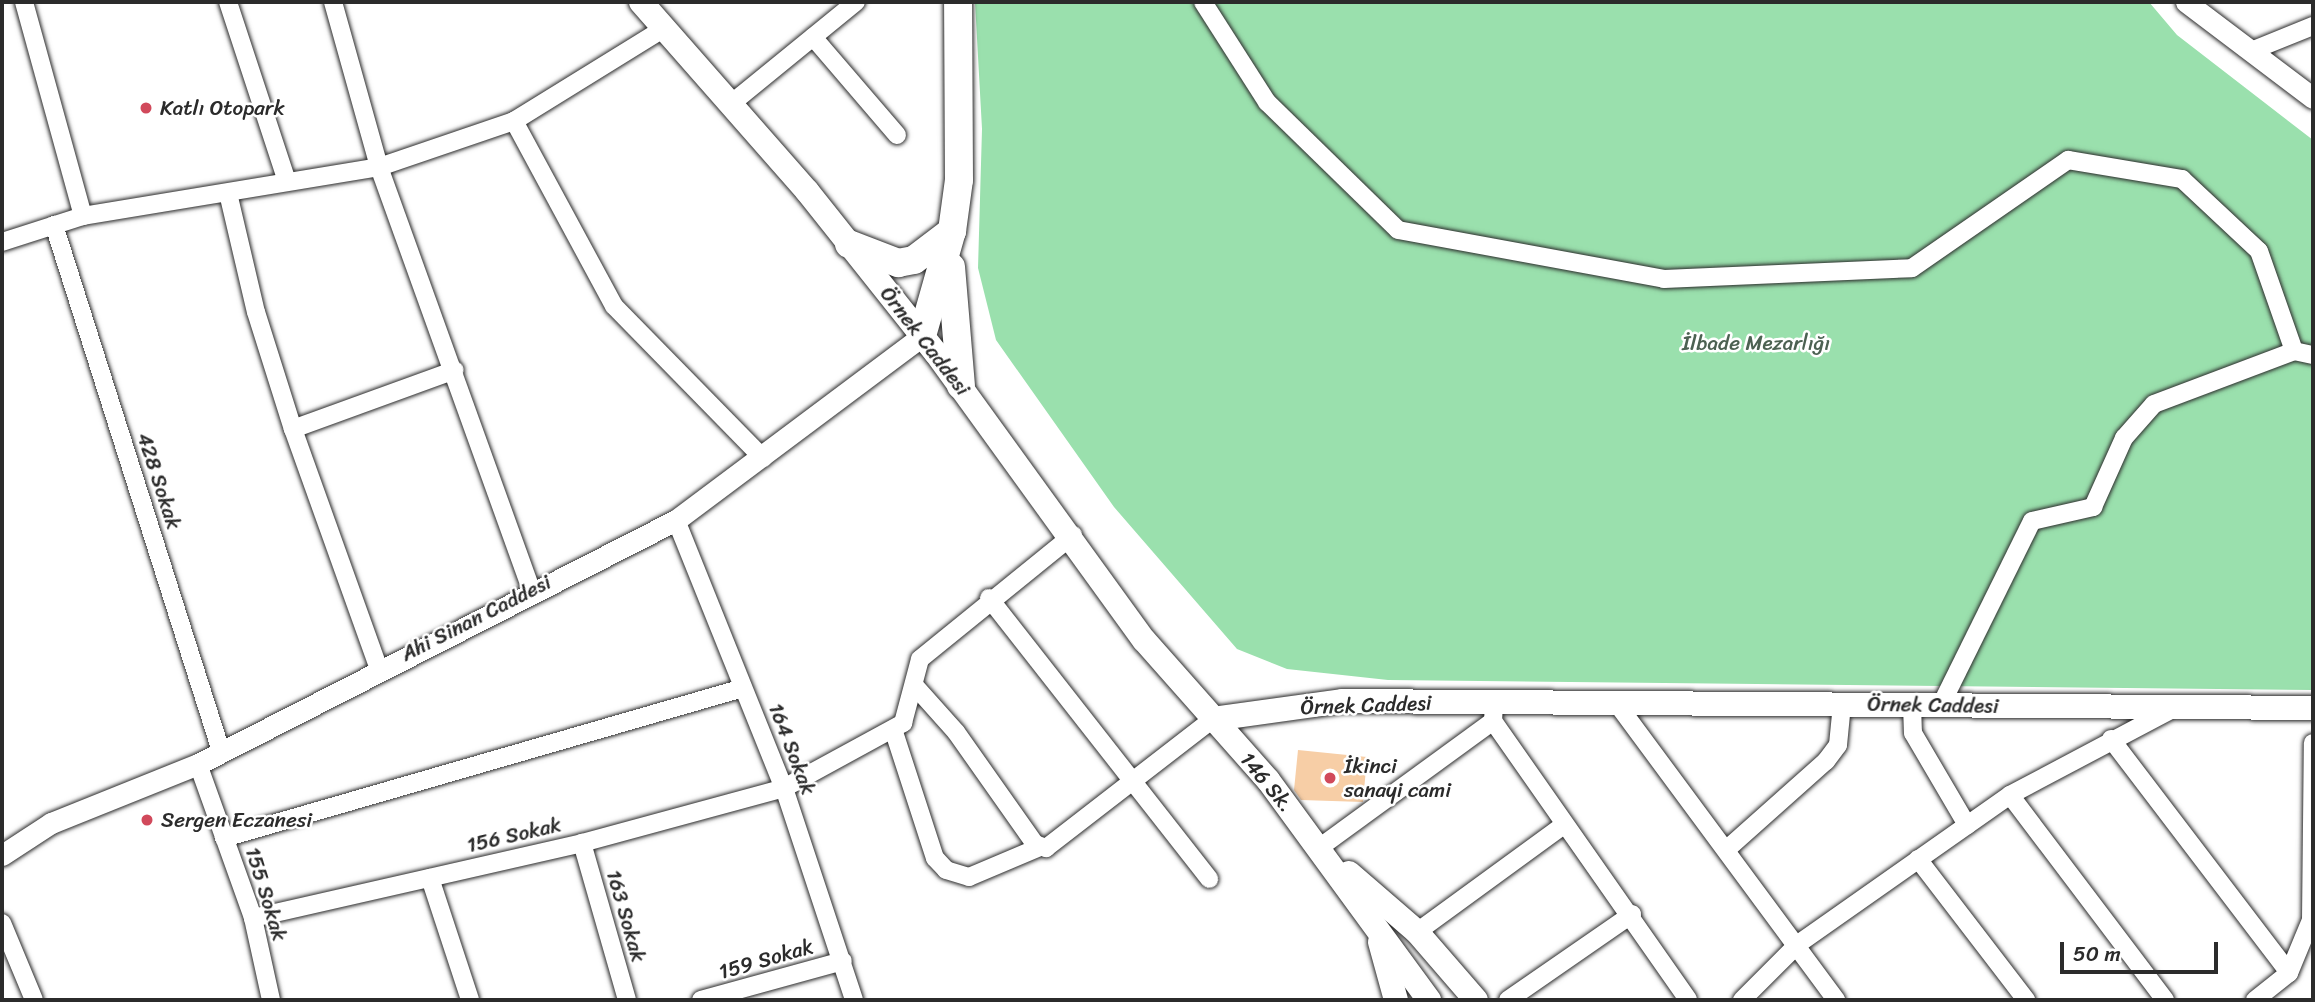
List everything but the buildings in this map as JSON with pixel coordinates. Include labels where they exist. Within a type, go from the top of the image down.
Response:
[{"type":"main road","name":"Örnek Caddesi","points":[[641,2],[732,103],[849,244],[961,386],[1073,535],[1144,640],[1213,719],[1342,701],[1494,712],[1615,701],[2313,708]]},
{"type":"main road","points":[[958,2],[961,132],[952,230],[952,317],[961,386]]},
{"type":"main road","points":[[849,244],[898,263],[914,260],[952,230]]},
{"type":"main road","points":[[922,336],[952,230]]},
{"type":"main road","name":"146 Sk.","points":[[1213,719],[1319,848]]},
{"type":"main road","points":[[1319,848],[1429,1000]]},
{"type":"main road","points":[[1319,848],[1417,932],[1476,1000]]},
{"type":"main road","points":[[1377,927],[1396,1000]]},
{"type":"street","points":[[24,2],[83,216]]},
{"type":"street","points":[[228,2],[287,181]]},
{"type":"street","points":[[333,2],[379,167],[455,370],[531,590]]},
{"type":"street","points":[[732,103],[856,2]]},
{"type":"street","points":[[1203,2],[1267,102],[1398,230],[1664,279],[1912,268],[2068,160],[2182,179],[2259,251],[2294,351]]},
{"type":"street","points":[[2186,2],[2313,98]]},
{"type":"street","points":[[2251,51],[2313,26]]},
{"type":"street","points":[[2,242],[83,216],[379,167],[514,121],[666,27]]},
{"type":"street","points":[[813,37],[897,135]]},
{"type":"street","points":[[514,121],[614,306],[763,458]]},
{"type":"street","points":[[228,193],[256,313],[293,429],[378,667]]},
{"type":"street","name":"428 Sokak","points":[[54,225],[221,751]]},
{"type":"street","name":"Ahi Sinan Caddesi","points":[[2,855],[51,823],[198,764],[378,667],[676,520],[763,458],[922,336]]},
{"type":"street","points":[[1941,705],[2032,521],[2093,507],[2124,438],[2154,404],[2294,351],[2313,355]]},
{"type":"street","points":[[293,429],[455,370]]},
{"type":"street","name":"164 Sokak","points":[[676,520],[784,788],[843,961],[853,1000]]},
{"type":"street","points":[[1073,535],[989,598],[920,659],[902,723],[893,729],[934,858],[946,870],[969,877],[1048,846],[1136,781],[1213,719]]},
{"type":"street","points":[[989,598],[1136,781],[1209,879]]},
{"type":"street","points":[[914,685],[956,732],[1048,846]]},
{"type":"street","points":[[224,838],[743,688]]},
{"type":"street","points":[[1615,701],[1798,944],[1836,1000]]},
{"type":"street","points":[[1726,850],[1826,761],[1838,745],[1842,704]]},
{"type":"street","points":[[1912,705],[1913,733],[1967,825]]},
{"type":"street","points":[[1742,1000],[1798,944],[2010,794],[2177,707]]},
{"type":"street","points":[[1319,848],[1494,712],[1564,825],[1632,914],[1688,1000]]},
{"type":"street","name":"156 Sokak","points":[[253,918],[582,843],[784,788],[893,729]]},
{"type":"street","points":[[2111,740],[2288,972]]},
{"type":"street","points":[[2255,1000],[2288,972],[2303,950],[2311,920],[2313,743]]},
{"type":"street","name":"155 Sokak","points":[[198,764],[253,918],[271,1000]]},
{"type":"street","points":[[2010,794],[2165,1000]]},
{"type":"street","points":[[1417,932],[1564,825]]},
{"type":"street","name":"163 Sokak","points":[[582,843],[627,1000]]},
{"type":"street","points":[[1918,859],[2026,1000]]},
{"type":"street","points":[[430,878],[470,1000]]},
{"type":"street","points":[[1508,1000],[1632,914]]},
{"type":"street","points":[[2,923],[34,1000]]},
{"type":"street","name":"159 Sokak","points":[[701,1000],[843,961]]},
{"type":"green space","name":"İlbade Mezarlığı","points":[[975,2],[2149,2],[2177,35],[2313,140],[2313,690],[1388,680],[1287,669],[1237,649],[1114,507],[996,340],[978,268],[982,129]]},
{"type":"place","name":"Katlı Otopark","points":[[146,108]]},
{"type":"place","name":"İkinci sanayi cami","points":[[1330,778]]},
{"type":"place","name":"Sergen Eczanesi","points":[[147,820]]}]
